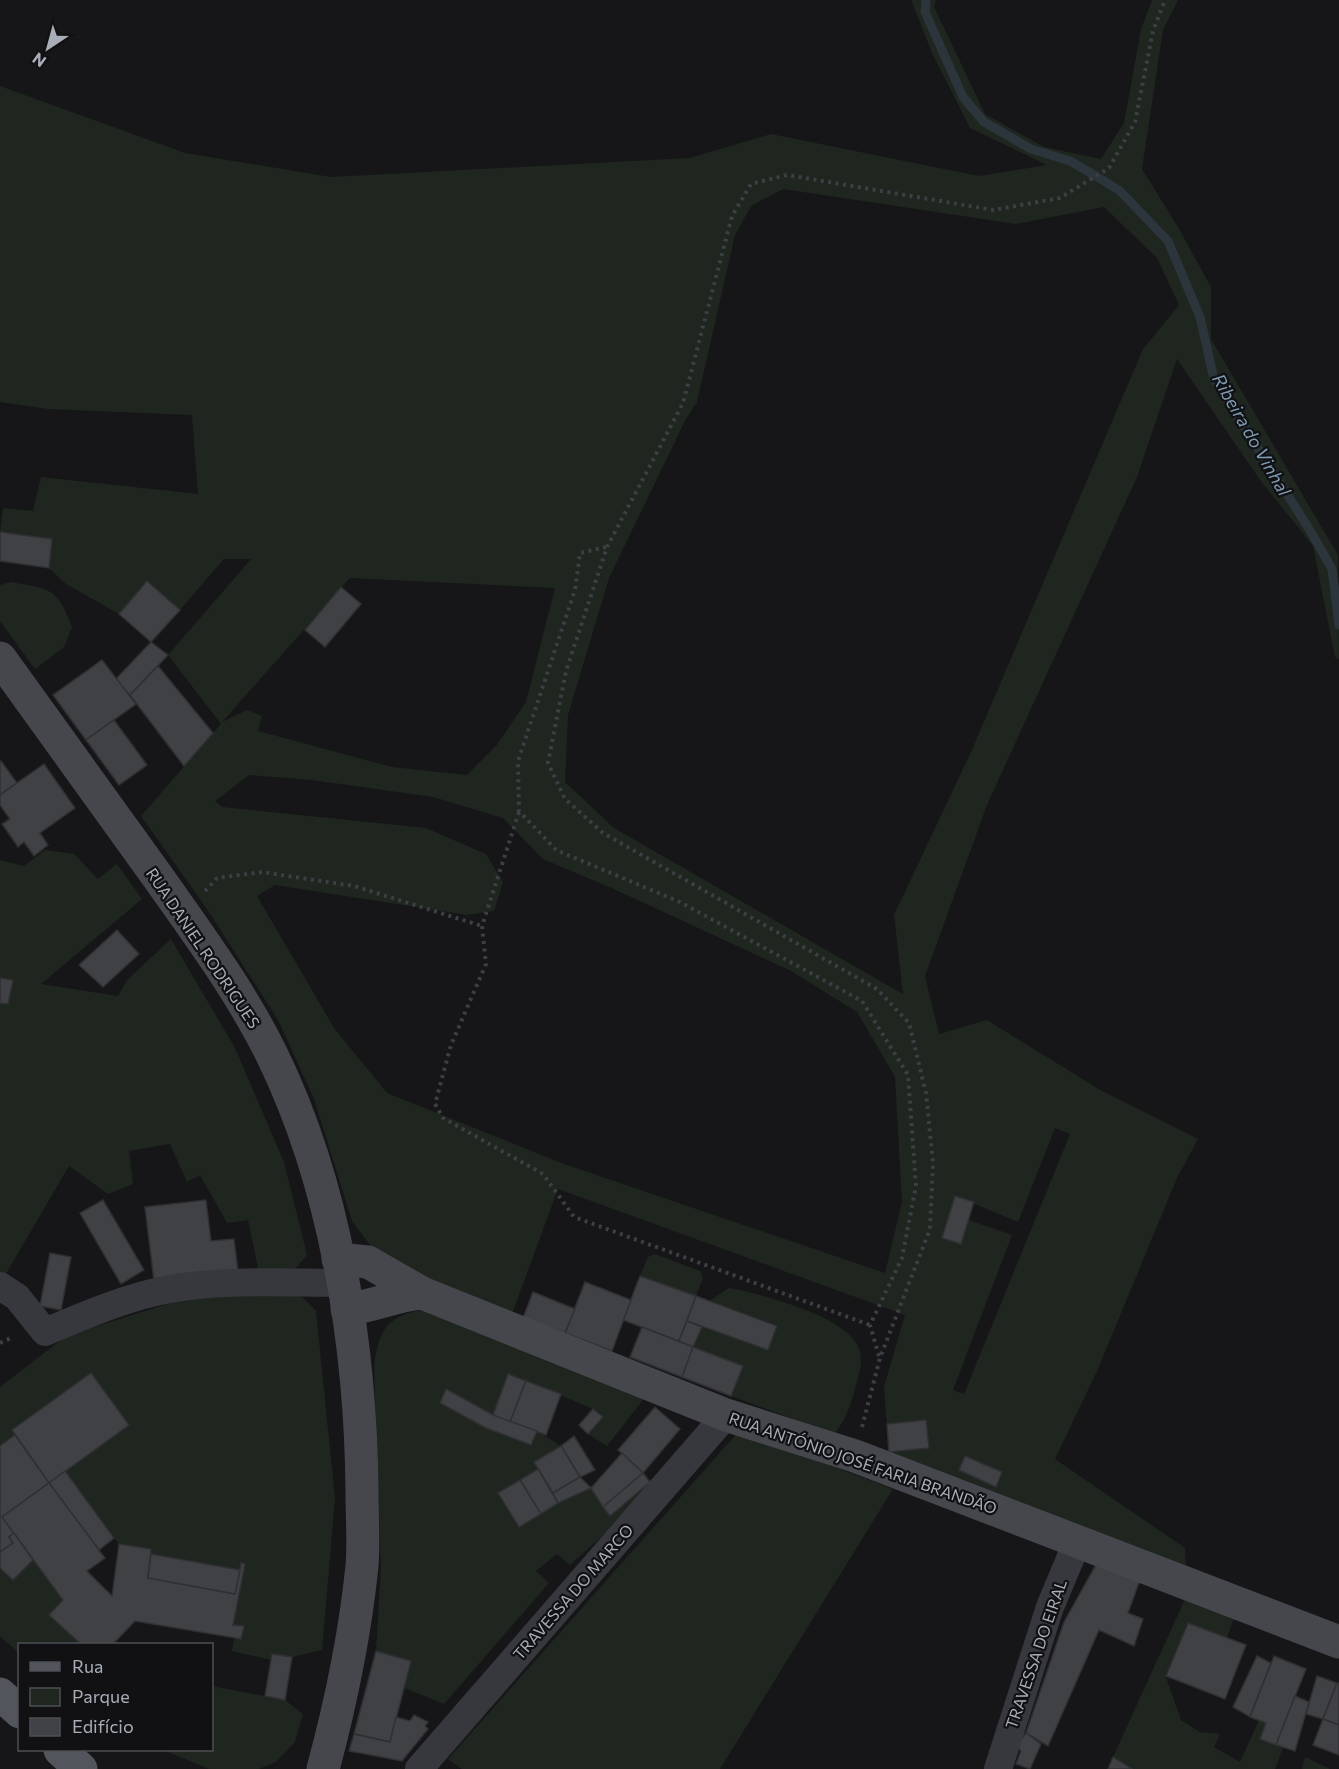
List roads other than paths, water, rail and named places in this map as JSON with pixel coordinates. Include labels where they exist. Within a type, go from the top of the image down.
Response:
[{"type":"main road","points":[[0,1694],[18,1710]]},
{"type":"main road","points":[[62,1751],[81,1769]]},
{"type":"street","name":"RUA DANIEL RODRIGUES","points":[[0,658],[209,949],[246,1005],[272,1056],[292,1104],[316,1173],[343,1284],[358,1384],[362,1563],[351,1651],[323,1769]]},
{"type":"street","name":"RUA ANTÓNIO JOSÉ FARIA BRANDÃO","points":[[422,1293],[392,1297],[359,1308],[343,1284],[369,1262],[422,1293],[726,1415],[855,1456],[1339,1642]]},
{"type":"street","points":[[0,1286],[17,1297],[45,1332],[85,1315],[168,1289],[249,1283],[343,1284]]},
{"type":"street","name":"TRAVESSA DO MARCO","points":[[419,1769],[726,1415]]},
{"type":"street","name":"TRAVESSA DO EIRAL","points":[[998,1769],[1050,1607],[1078,1540]]},
{"type":"waterway","name":"Ribeira do Vinhal","points":[[926,0],[925,12],[963,97],[984,122],[1031,149],[1070,161],[1120,191],[1168,241],[1200,317],[1214,379],[1332,569],[1339,625]]}]
